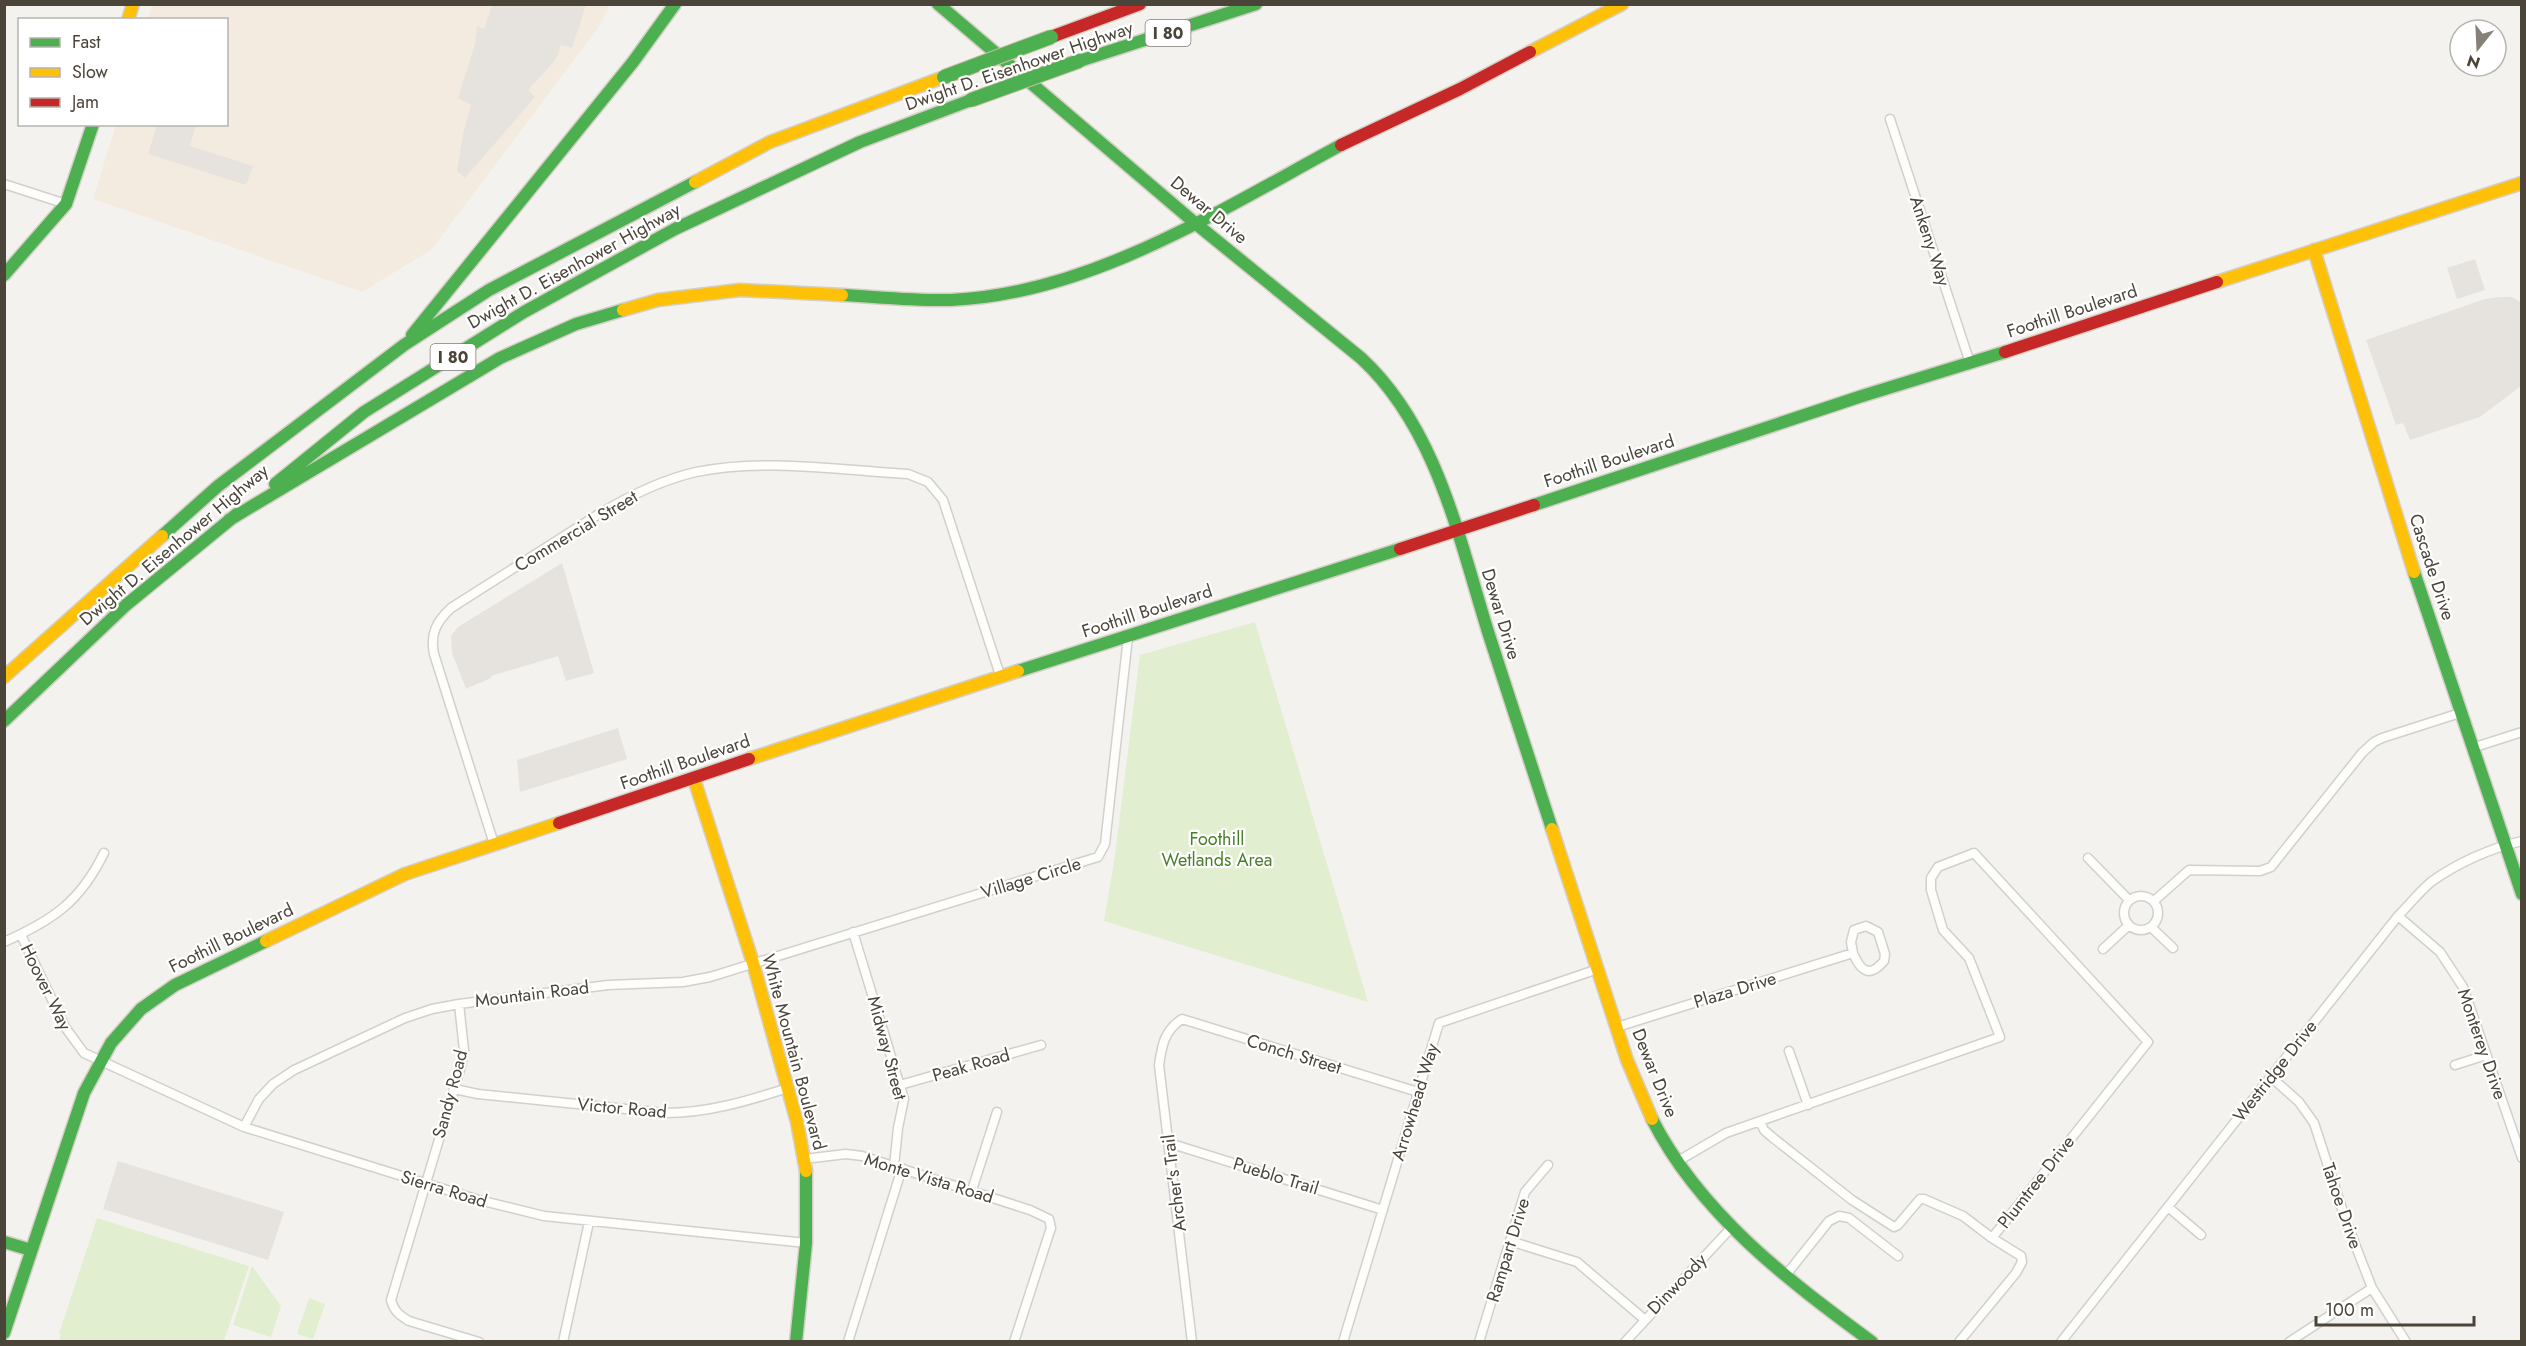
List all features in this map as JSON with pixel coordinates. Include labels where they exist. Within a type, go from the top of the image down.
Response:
[{"type":"main road","points":[[404,345],[633,62],[675,4]]},
{"type":"main road","name":"Dewar Drive","points":[[938,4],[1195,223],[1356,353],[1397,396],[1427,451],[1457,531],[1617,1027],[1650,1114],[1678,1161],[1704,1197],[1731,1228],[1786,1275],[1872,1341]]},
{"type":"main road","name":"Dwight D. Eisenhower Highway","points":[[4,677],[218,486],[404,345],[489,290],[770,142],[1140,4]]},
{"type":"main road","name":"Dwight D. Eisenhower Highway","points":[[4,722],[126,605],[364,412],[524,312],[685,224],[860,142],[1080,62],[1256,4]]},
{"type":"main road","points":[[229,520],[500,358],[576,324],[658,300],[740,290],[951,300],[1006,293],[1062,281],[1127,255],[1195,223],[1364,133],[1460,89],[1622,4]]},
{"type":"main road","points":[[4,275],[66,204],[92,126]]},
{"type":"main road","name":"Foothill Boulevard","points":[[4,1333],[84,1093],[99,1062],[125,1025],[141,1009],[174,985],[405,874],[694,779],[782,747],[1128,637],[1291,582],[1457,531],[1862,396],[2522,183]]},
{"type":"main road","name":"Cascade Drive","points":[[2314,250],[2414,574],[2522,894]]},
{"type":"main road","name":"White Mountain Boulevard","points":[[694,779],[753,963],[788,1088],[804,1159],[807,1181],[806,1243],[796,1341]]},
{"type":"main road","points":[[4,1242],[31,1250]]},
{"type":"street","name":"Ankeny Way","points":[[1890,118],[1970,363]]},
{"type":"street","points":[[4,184],[66,204]]},
{"type":"street","name":"Commercial Street","points":[[494,844],[434,654],[431,641],[434,627],[451,608],[623,499],[657,484],[696,472],[733,467],[767,466],[908,474],[928,482],[943,500],[1001,678]]},
{"type":"street","name":"Village Circle","points":[[853,932],[1098,857],[1105,844],[1128,637]]},
{"type":"street","points":[[2154,901],[2189,870],[2260,871],[2271,867],[2368,747],[2382,738],[2460,713]]},
{"type":"street","points":[[2472,748],[2522,732]]},
{"type":"street","name":"Westridge Drive","points":[[2061,1341],[2398,916],[2430,883],[2459,866],[2505,845],[2522,841]]},
{"type":"street","points":[[4,942],[46,922],[76,898],[92,877],[104,853]]},
{"type":"street","name":"Plumtree Drive","points":[[1808,1105],[2000,1037],[1969,958],[1943,930],[1930,890],[1931,878],[1938,867],[1974,853],[2148,1042],[1992,1238],[2021,1256],[2020,1267],[1959,1341]]},
{"type":"street","points":[[2088,858],[2129,900]]},
{"type":"street","points":[[2143,895],[2154,901],[2158,911],[2157,919],[2151,927],[2140,930],[2129,925],[2123,914],[2129,900],[2143,895]]},
{"type":"street","name":"Monterey Drive","points":[[2398,916],[2440,952],[2454,970],[2463,987],[2522,1158]]},
{"type":"street","points":[[2103,949],[2129,925]]},
{"type":"street","points":[[1866,926],[1878,932],[1885,954],[1884,961],[1879,967],[1866,971],[1859,966],[1853,953],[1851,936],[1854,930],[1866,926]]},
{"type":"street","points":[[2151,927],[2173,948]]},
{"type":"street","name":"Mountain Road","points":[[244,1127],[259,1099],[273,1084],[294,1070],[405,1018],[459,1004],[608,985],[683,982],[710,977],[853,932]]},
{"type":"street","name":"Midway Street","points":[[848,1341],[898,1167],[898,1128],[904,1107],[900,1084],[853,932]]},
{"type":"street","name":"Hoover Way","points":[[21,935],[64,1027],[84,1053],[99,1062]]},
{"type":"street","name":"Plaza Drive","points":[[1617,1027],[1853,953]]},
{"type":"street","name":"Arrowhead Way","points":[[1343,1341],[1439,1023],[1598,969]]},
{"type":"street","name":"Sandy Road","points":[[459,1004],[464,1050],[391,1300],[394,1309],[409,1321],[479,1341]]},
{"type":"street","name":"Conch Street","points":[[1170,1026],[1182,1019],[1418,1092]]},
{"type":"street","name":"Archer's Trail","points":[[1170,1026],[1163,1040],[1160,1065],[1192,1341]]},
{"type":"street","name":"Peak Road","points":[[900,1084],[1041,1045]]},
{"type":"street","points":[[1678,1161],[1718,1136],[1808,1105],[1789,1051]]},
{"type":"street","points":[[2455,1065],[2486,1054]]},
{"type":"street","name":"Sierra Road","points":[[99,1062],[244,1127],[513,1210],[589,1222],[806,1243]]},
{"type":"street","name":"Tahoe Drive","points":[[2271,1077],[2299,1102],[2314,1123],[2346,1221],[2372,1288],[2406,1341]]},
{"type":"street","name":"Victor Road","points":[[453,1089],[478,1094],[665,1113],[694,1113],[722,1108],[788,1088]]},
{"type":"street","points":[[972,1190],[998,1112]]},
{"type":"street","points":[[1760,1121],[1764,1130],[1852,1200],[1894,1227],[1920,1199],[1931,1201],[1963,1216],[1992,1238]]},
{"type":"street","name":"Pueblo Trail","points":[[1169,1143],[1383,1210]]},
{"type":"street","name":"Monte Vista Road","points":[[804,1159],[854,1155],[972,1190],[1036,1212],[1049,1219],[1051,1228],[1014,1341]]},
{"type":"street","name":"Rampart Drive","points":[[1479,1341],[1525,1192],[1548,1165]]},
{"type":"street","points":[[2168,1207],[2201,1235]]},
{"type":"street","points":[[1786,1275],[1829,1221],[1839,1215],[1849,1218],[1898,1256]]},
{"type":"street","points":[[563,1341],[589,1222]]},
{"type":"street","name":"Dinwoody","points":[[1625,1341],[1731,1228]]},
{"type":"street","points":[[1510,1241],[1576,1262],[1644,1319]]},
{"type":"street","points":[[2289,1341],[2372,1288]]},
{"type":"shaded area","points":[[152,5],[610,5],[598,28],[431,250],[362,292],[93,199],[116,126],[228,126],[228,18],[148,18]]},
{"type":"shaded area","points":[[492,5],[586,5],[572,48],[561,45],[556,59],[528,90],[535,97],[465,178],[457,171],[463,134],[471,105],[458,98],[475,44],[477,26],[484,29]]},
{"type":"shaded area","points":[[157,126],[196,126],[190,146],[253,166],[246,185],[148,154]]},
{"type":"shaded area","points":[[2475,259],[2485,290],[2457,299],[2447,268]]},
{"type":"shaded area","points":[[2512,297],[2521,302],[2521,386],[2480,417],[2410,440],[2403,423],[2396,425],[2366,340],[2485,299]]},
{"type":"shaded area","points":[[562,563],[594,673],[566,681],[558,656],[491,676],[466,689],[452,653],[451,636],[458,627]]},
{"type":"shaded area","points":[[618,728],[627,759],[520,792],[517,760]]},
{"type":"shaded area","points":[[118,1161],[284,1212],[268,1260],[103,1209]]},
{"type":"green space","name":"Foothill Wetlands Area","points":[[1255,622],[1368,1002],[1104,921],[1115,856],[1140,655]]},
{"type":"green space","points":[[97,1218],[249,1266],[224,1341],[59,1341],[61,1335],[59,1334]]},
{"type":"green space","points":[[252,1266],[281,1306],[271,1337],[233,1325]]},
{"type":"green space","points":[[309,1298],[325,1304],[313,1339],[297,1334]]},
{"type":"traffic: fast","points":[[412,335],[633,62],[675,4]]},
{"type":"traffic: fast","points":[[938,4],[1195,223]]},
{"type":"traffic: fast","points":[[1079,61],[1256,4]]},
{"type":"traffic: fast","points":[[944,77],[1051,37]]},
{"type":"traffic: fast","points":[[971,100],[1079,61]]},
{"type":"traffic: fast","points":[[275,484],[364,412],[524,312],[675,229],[860,142],[971,100]]},
{"type":"traffic: fast","points":[[4,275],[66,204],[92,126]]},
{"type":"traffic: fast","points":[[842,295],[951,300],[1003,294],[1054,282],[1104,265],[1154,244],[1202,221],[1341,145]]},
{"type":"traffic: fast","points":[[162,536],[218,486],[404,345],[489,290],[695,182]]},
{"type":"traffic: fast","points":[[1195,223],[1361,358],[1387,386],[1409,417],[1427,451],[1455,524],[1552,829]]},
{"type":"traffic: fast","points":[[229,520],[500,358],[576,324],[623,310]]},
{"type":"traffic: fast","points":[[1534,505],[1862,396],[2005,352]]},
{"type":"traffic: fast","points":[[4,721],[126,605],[237,514]]},
{"type":"traffic: fast","points":[[1018,671],[1400,549]]},
{"type":"traffic: fast","points":[[2414,572],[2522,894]]},
{"type":"traffic: fast","points":[[4,1333],[84,1093],[111,1043],[141,1009],[175,985],[266,941]]},
{"type":"traffic: fast","points":[[1652,1119],[1672,1153],[1721,1215],[1779,1270],[1872,1342]]},
{"type":"traffic: fast","points":[[796,1342],[806,1243],[806,1171]]},
{"type":"traffic: fast","points":[[4,1242],[31,1250]]},
{"type":"traffic: slow","points":[[129,18],[133,4]]},
{"type":"traffic: slow","points":[[1530,52],[1622,4]]},
{"type":"traffic: slow","points":[[695,182],[770,142],[944,77]]},
{"type":"traffic: slow","points":[[2217,282],[2522,183]]},
{"type":"traffic: slow","points":[[2314,250],[2414,572]]},
{"type":"traffic: slow","points":[[623,310],[658,300],[740,290],[842,295]]},
{"type":"traffic: slow","points":[[4,677],[162,536]]},
{"type":"traffic: slow","points":[[749,759],[1018,671]]},
{"type":"traffic: slow","points":[[694,779],[753,963],[797,1122],[806,1171]]},
{"type":"traffic: slow","points":[[266,941],[405,874],[559,823]]},
{"type":"traffic: slow","points":[[1552,829],[1627,1060],[1652,1119]]},
{"type":"traffic: jam","points":[[1051,37],[1140,4]]},
{"type":"traffic: jam","points":[[1341,145],[1460,89],[1530,52]]},
{"type":"traffic: jam","points":[[2005,352],[2217,282]]},
{"type":"traffic: jam","points":[[1400,549],[1534,505]]},
{"type":"traffic: jam","points":[[559,823],[749,759]]}]
